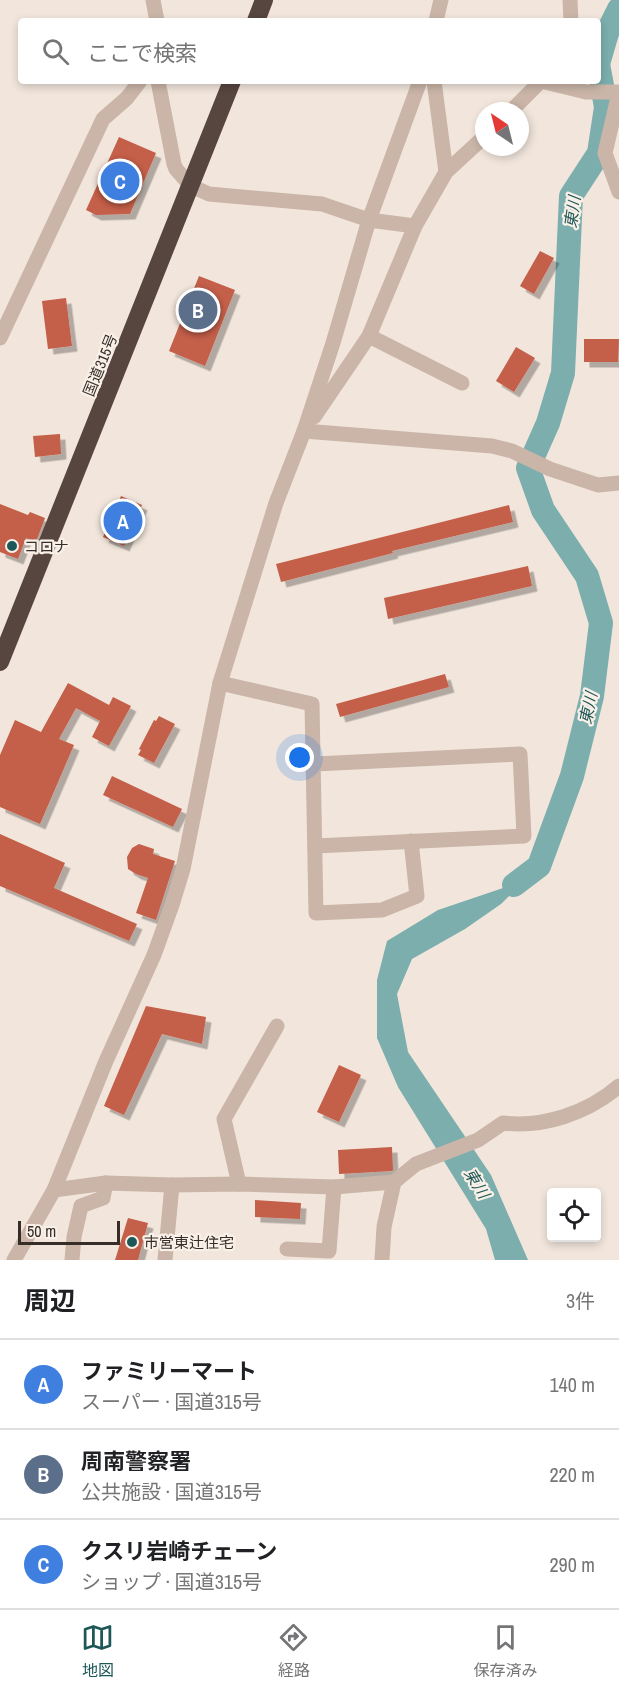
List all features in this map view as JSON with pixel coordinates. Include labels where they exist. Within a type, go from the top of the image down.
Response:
[{"type":"highway","points":[[257,18],[264,0]]},
{"type":"highway","name":"国道315号","points":[[0,662],[231,84]]},
{"type":"street","points":[[153,0],[156,18]]},
{"type":"street","points":[[437,18],[441,0]]},
{"type":"street","points":[[570,0],[571,18]]},
{"type":"street","points":[[0,338],[103,119],[127,98],[138,84]]},
{"type":"street","points":[[159,84],[174,164],[176,170],[191,186],[209,194],[322,204],[369,220],[415,226]]},
{"type":"street","points":[[14,1260],[54,1190],[106,1061],[154,955],[172,905],[183,869],[220,683],[276,503],[304,431],[333,344],[369,220],[419,84]]},
{"type":"street","points":[[434,84],[446,172]]},
{"type":"street","points":[[520,102],[538,84]]},
{"type":"street","points":[[553,84],[586,92],[616,92],[605,153],[619,192]]},
{"type":"street","points":[[304,431],[369,336],[415,226],[446,172],[475,145]]},
{"type":"street","points":[[369,336],[462,383]]},
{"type":"street","points":[[304,431],[492,446],[512,451],[550,469],[598,485],[619,483]]},
{"type":"street","points":[[220,683],[312,704],[315,764],[316,913],[382,910],[417,896],[411,841]]},
{"type":"street","points":[[315,764],[520,754],[524,836],[315,846]]},
{"type":"street","points":[[239,1184],[224,1119],[278,1026]]},
{"type":"street","points":[[54,1190],[106,1183],[334,1187],[394,1182],[417,1164],[478,1140],[503,1123],[521,1125],[548,1121],[580,1111],[619,1086]]},
{"type":"street","points":[[382,1260],[384,1227],[394,1182]]},
{"type":"street","points":[[72,1260],[74,1237],[81,1206],[103,1197],[106,1183]]},
{"type":"street","points":[[165,1260],[172,1185]]},
{"type":"street","points":[[287,1249],[329,1251],[334,1187]]},
{"type":"water","points":[[539,866],[501,904],[465,929],[412,959],[397,994],[408,1052],[491,1175],[528,1260],[495,1260],[486,1229],[398,1087],[377,1038],[377,980],[387,941],[438,910],[506,887]]},
{"type":"building","points":[[119,137],[156,153],[130,214],[96,215],[86,210]]},
{"type":"building","points":[[540,251],[554,258],[534,294],[520,286]]},
{"type":"building","points":[[199,276],[235,290],[205,366],[169,351]]},
{"type":"building","points":[[66,298],[72,346],[48,349],[42,301]]},
{"type":"building","points":[[584,339],[619,339],[618,362],[584,362]]},
{"type":"building","points":[[516,347],[535,358],[514,392],[496,381]]},
{"type":"building","points":[[60,434],[61,454],[35,457],[33,436]]},
{"type":"building","points":[[121,496],[142,505],[124,546],[103,537]]},
{"type":"building","points":[[0,504],[28,515],[30,512],[45,518],[36,542],[26,538],[18,559],[0,552]]},
{"type":"building","points":[[509,505],[513,522],[392,551],[393,553],[281,582],[276,564]]},
{"type":"building","points":[[528,566],[532,586],[388,619],[384,598]]},
{"type":"building","points":[[445,674],[449,687],[340,717],[336,704]]},
{"type":"building","points":[[68,683],[109,705],[113,697],[131,706],[109,746],[92,737],[100,721],[76,708],[59,739],[74,745],[40,824],[0,807],[0,755],[15,720],[41,732]]},
{"type":"building","points":[[159,716],[175,724],[154,763],[138,755],[154,720],[156,721]]},
{"type":"building","points":[[112,776],[182,809],[173,827],[103,795]]},
{"type":"building","points":[[0,834],[65,863],[54,888],[137,924],[129,941],[0,886]]},
{"type":"building","points":[[139,844],[154,849],[153,854],[175,861],[156,920],[136,913],[148,878],[128,869],[127,857],[132,848]]},
{"type":"building","points":[[146,1006],[206,1017],[202,1044],[162,1034],[124,1115],[104,1106]]},
{"type":"building","points":[[339,1065],[361,1075],[339,1122],[317,1112]]},
{"type":"building","points":[[392,1147],[392,1171],[339,1174],[338,1150]]},
{"type":"building","points":[[255,1200],[301,1203],[300,1219],[255,1217]]},
{"type":"building","name":"市営東辻住宅","points":[[128,1218],[148,1223],[138,1260],[115,1260]]},
{"type":"waterway","name":"東川","points":[[601,54],[607,33],[619,9]]},
{"type":"waterway","name":"東川","points":[[514,885],[539,866],[572,776],[592,696],[601,623],[587,576],[543,510],[528,468],[548,423],[563,373],[571,196],[599,153],[606,107],[601,80]]},
{"type":"place","name":"クスリ岩崎チェーン","points":[[120,181]]},
{"type":"place","name":"周南警察署","points":[[198,310]]},
{"type":"place","name":"ファミリーマート","points":[[123,521]]},
{"type":"place","name":"コロナ","points":[[12,546]]},
{"type":"place","name":"市営東辻住宅","points":[[132,1242]]}]
